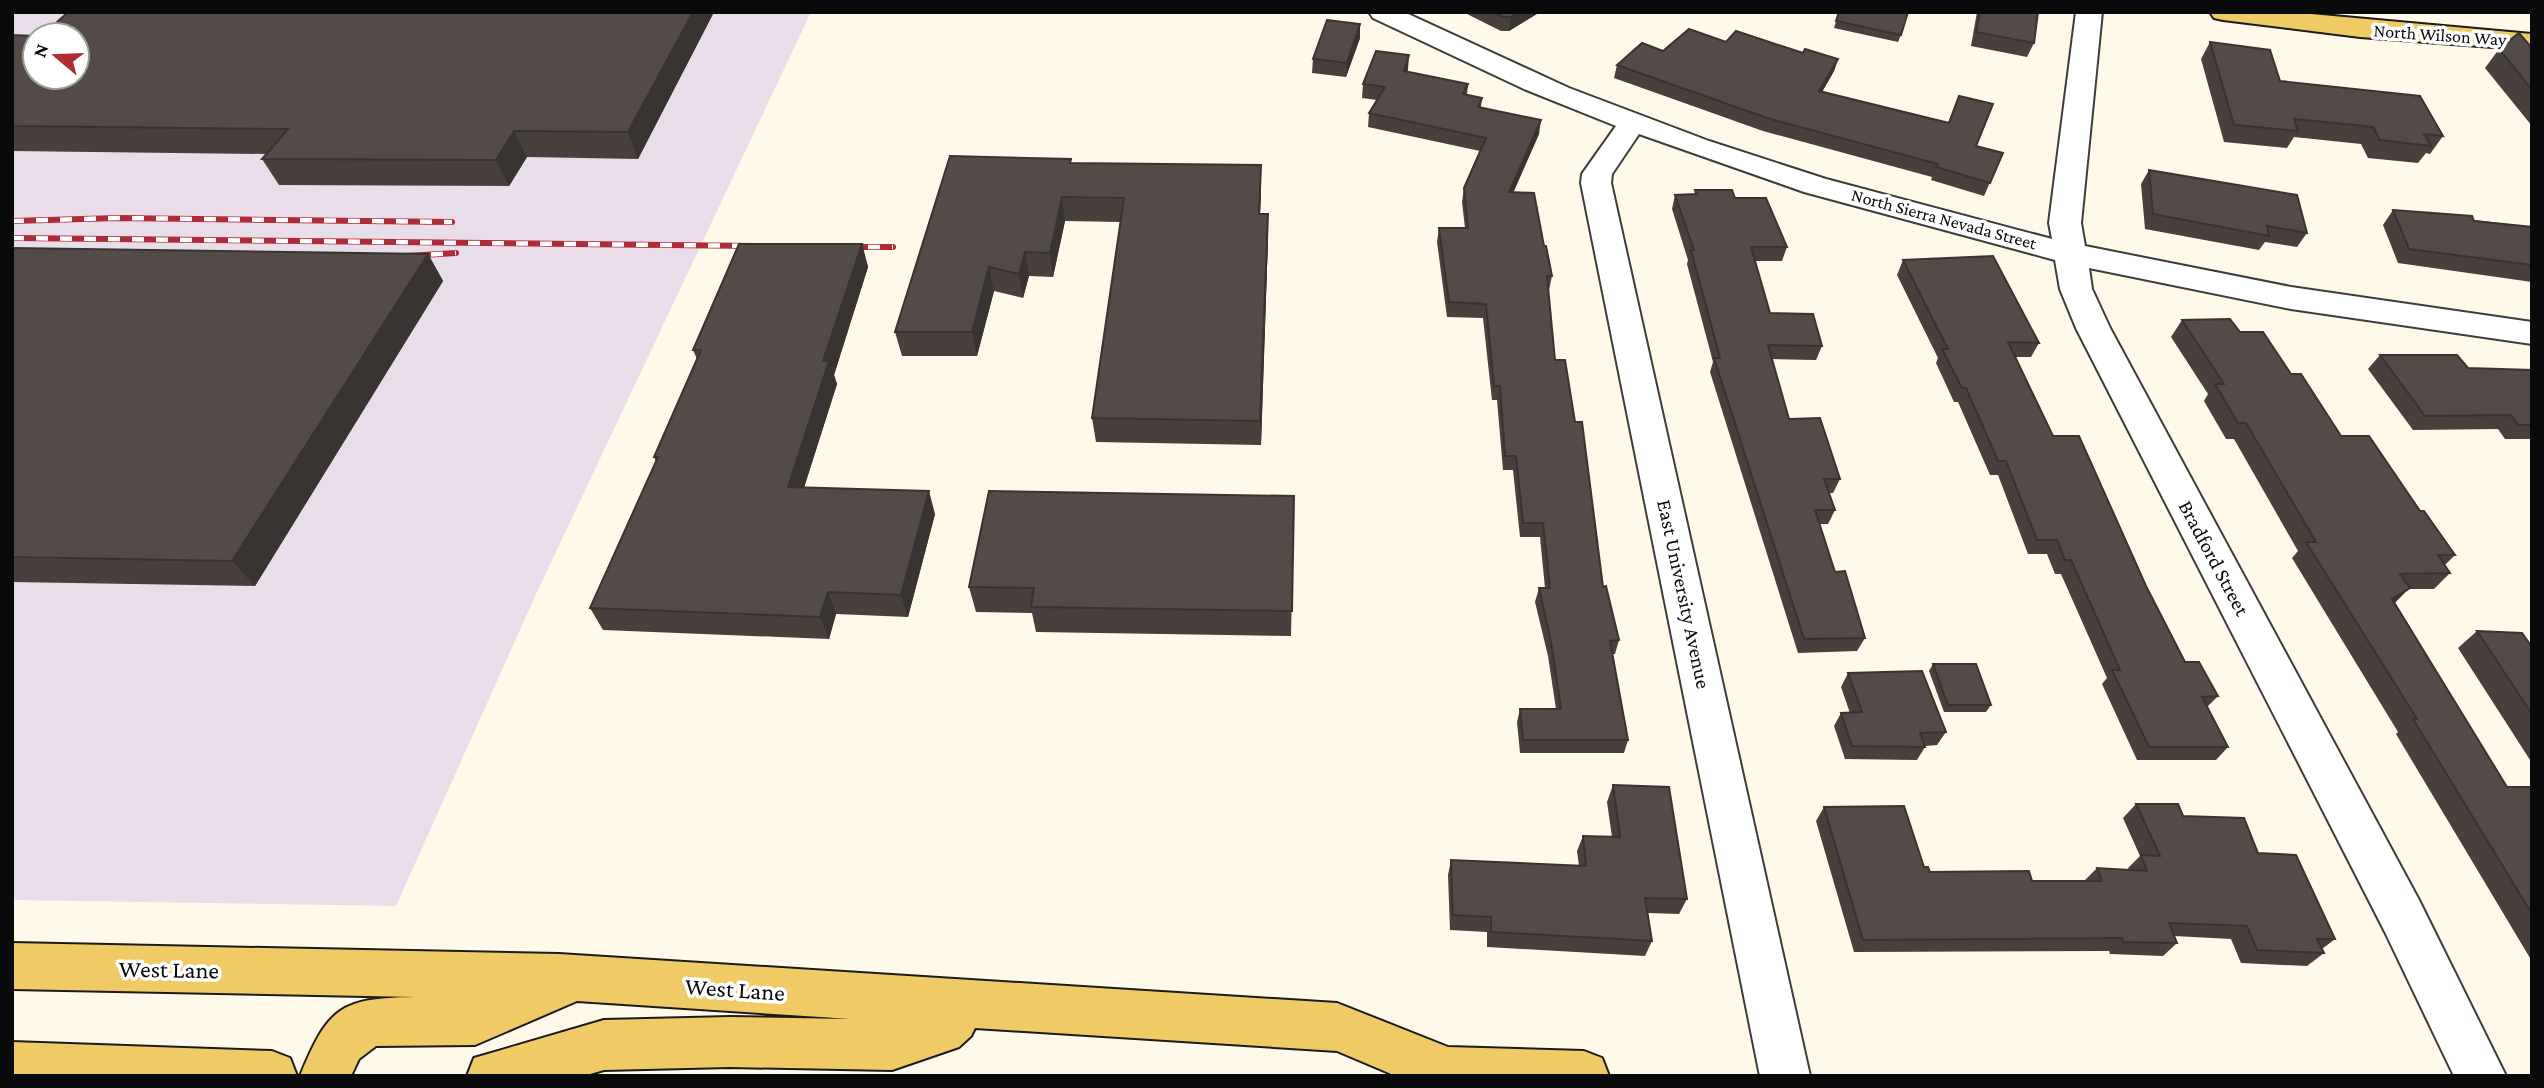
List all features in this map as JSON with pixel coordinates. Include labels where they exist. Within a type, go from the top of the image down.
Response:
[{"type":"main road","name":"North Wilson Way","points":[[2223,12],[2360,29],[2532,42]]},
{"type":"main road","name":"West Lane","points":[[12,966],[576,978],[1337,1027],[1445,1074],[1584,1076]]},
{"type":"main road","points":[[325,1076],[341,1042],[368,1022],[475,1021],[576,978]]},
{"type":"main road","points":[[492,1076],[604,1045],[730,1042],[892,1045],[940,1030],[954,1019],[961,1003]]},
{"type":"main road","points":[[12,1067],[272,1076]]},
{"type":"street","name":"North Sierra Nevada Street","points":[[1382,12],[1585,104],[1746,162],[1892,206],[2069,252],[2304,300],[2532,333]]},
{"type":"street","name":"Bradford Street","points":[[2089,12],[2064,223],[2076,289],[2093,328],[2402,916],[2481,1076]]},
{"type":"street","name":"East University Avenue","points":[[1633,121],[1597,174],[1596,183],[1785,1076]]},
{"type":"shaded area","points":[[12,12],[811,12],[537,592],[396,906],[12,900]]},
{"type":"building","points":[[68,12],[693,12],[628,132],[514,131],[496,160],[262,159],[288,129],[12,126],[12,35],[21,35],[21,91],[91,91],[91,21],[58,21]]},
{"type":"building","points":[[1492,12],[1519,12],[1511,17],[1503,17]]},
{"type":"building","points":[[1839,12],[1908,12],[1901,35],[1836,21]]},
{"type":"building","points":[[1980,12],[2038,12],[2034,43],[1976,32]]},
{"type":"building","points":[[1327,20],[1360,24],[1347,63],[1313,59]]},
{"type":"building","points":[[1689,29],[1726,42],[1736,31],[1803,53],[1805,49],[1838,59],[1819,91],[1949,123],[1959,96],[1993,104],[1976,146],[2003,153],[1990,183],[1936,167],[1938,164],[1767,118],[1617,65],[1642,43],[1663,51]]},
{"type":"building","points":[[2519,33],[2532,48],[2532,90],[2499,49]]},
{"type":"building","points":[[2210,42],[2270,50],[2280,81],[2420,96],[2443,136],[2424,134],[2431,146],[2380,140],[2373,127],[2294,119],[2298,131],[2234,125]]},
{"type":"building","points":[[1376,51],[1409,55],[1404,71],[1468,84],[1463,94],[1482,98],[1478,107],[1541,120],[1509,192],[1534,193],[1546,246],[1552,276],[1547,276],[1555,360],[1565,360],[1575,422],[1582,422],[1603,587],[1606,586],[1619,640],[1610,641],[1628,740],[1523,740],[1520,709],[1561,709],[1551,642],[1539,588],[1550,588],[1543,523],[1523,523],[1516,456],[1505,456],[1500,386],[1494,386],[1486,304],[1449,302],[1439,228],[1468,228],[1464,188],[1486,138],[1369,113],[1385,87],[1363,84]]},
{"type":"building","points":[[950,156],[1071,159],[1070,163],[1261,165],[1259,214],[1268,214],[1260,421],[1092,418],[1124,198],[1062,197],[1050,253],[1025,252],[1019,274],[989,267],[972,332],[895,332]]},
{"type":"building","points":[[2149,170],[2297,195],[2307,233],[2267,226],[2269,236],[2153,214]]},
{"type":"building","points":[[1695,190],[1732,190],[1735,198],[1766,198],[1787,247],[1751,247],[1770,313],[1813,314],[1822,346],[1768,345],[1789,419],[1820,418],[1840,479],[1824,479],[1835,510],[1815,510],[1835,572],[1845,571],[1865,638],[1804,639],[1714,358],[1720,358],[1691,250],[1694,250],[1675,195],[1697,194]]},
{"type":"building","points":[[2393,210],[2472,216],[2474,221],[2532,227],[2532,265],[2409,249]]},
{"type":"building","points":[[739,244],[862,244],[823,361],[829,361],[788,487],[929,491],[901,595],[828,592],[820,617],[590,608],[658,457],[654,457],[701,350],[693,350]]},
{"type":"building","points":[[12,248],[428,254],[232,561],[12,557]]},
{"type":"building","points":[[1993,256],[2039,343],[2008,342],[2053,436],[2079,436],[2146,586],[2185,662],[2199,662],[2218,696],[2202,697],[2228,747],[2149,747],[2112,670],[2120,670],[2071,560],[2065,560],[2057,540],[2037,540],[2006,461],[1998,461],[1966,388],[1962,388],[1942,349],[1948,349],[1903,260]]},
{"type":"building","points":[[2230,319],[2240,332],[2263,332],[2291,374],[2301,374],[2341,436],[2369,436],[2420,511],[2424,511],[2455,555],[2438,555],[2450,573],[2400,574],[2410,588],[2392,599],[2507,787],[2532,787],[2532,914],[2413,719],[2417,719],[2306,542],[2316,542],[2246,423],[2238,423],[2215,384],[2224,384],[2182,320]]},
{"type":"building","points":[[2380,355],[2457,355],[2468,368],[2532,370],[2532,425],[2518,425],[2511,415],[2425,416]]},
{"type":"building","points":[[989,491],[1294,496],[1292,611],[1031,607],[1034,588],[969,587]]},
{"type":"building","points":[[2477,631],[2522,633],[2532,647],[2532,714]]},
{"type":"building","points":[[1933,664],[1976,664],[1991,705],[1948,705]]},
{"type":"building","points":[[1922,671],[1946,732],[1920,733],[1925,747],[1852,746],[1841,713],[1862,712],[1848,673]]},
{"type":"building","points":[[1613,785],[1669,787],[1687,899],[1645,898],[1652,941],[1491,932],[1491,917],[1453,915],[1451,860],[1586,866],[1583,836],[1620,837]]},
{"type":"building","points":[[2136,804],[2178,804],[2183,816],[2244,818],[2258,853],[2296,855],[2335,939],[2317,939],[2324,953],[2257,950],[2247,926],[2169,923],[2177,943],[2123,942],[2122,938],[1863,940],[1824,807],[1904,806],[1924,867],[1928,867],[1930,872],[2029,871],[2032,881],[2102,881],[2097,868],[2147,871],[2141,855],[2160,856]]},
{"type":"railway","points":[[12,221],[118,218],[452,222]]},
{"type":"railway","points":[[12,238],[757,246]]},
{"type":"railway","points":[[844,247],[893,247]]},
{"type":"railway","points":[[407,256],[456,253]]}]
